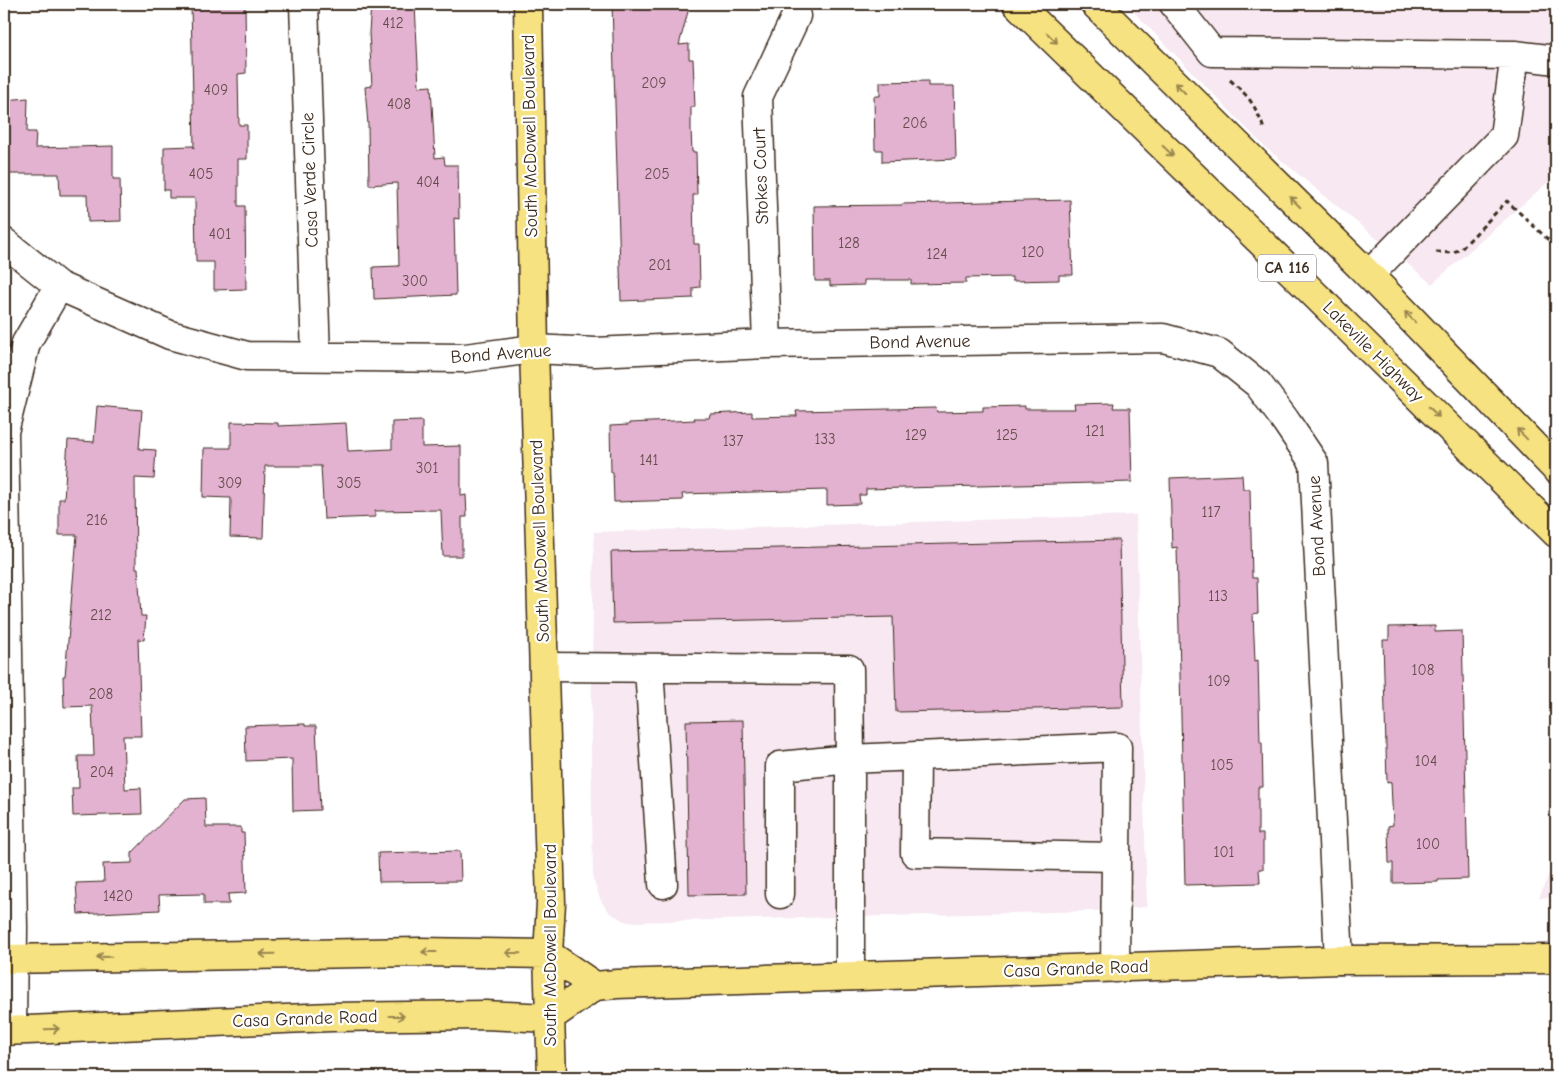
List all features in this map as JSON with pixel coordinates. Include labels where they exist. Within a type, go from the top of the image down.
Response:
[{"type":"main road","name":"South McDowell Boulevard","points":[[528,4],[534,349],[552,903],[548,954],[552,1077]]},
{"type":"main road","name":"Lakeville Highway","points":[[1017,4],[1556,533]]},
{"type":"main road","name":"CA 116","points":[[1095,4],[1369,275],[1556,469]]},
{"type":"main road","points":[[8,959],[419,952],[548,954],[595,986],[550,1018]]},
{"type":"main road","name":"Casa Grande Road","points":[[595,986],[1339,960],[1556,959]]},
{"type":"main road","name":"Casa Grande Road","points":[[8,1031],[330,1017],[485,1015],[550,1018]]},
{"type":"street","name":"Casa Verde Circle","points":[[304,4],[316,356]]},
{"type":"street","points":[[1174,4],[1212,52],[1515,55],[1556,60]]},
{"type":"street","name":"Stokes Court","points":[[767,344],[758,97],[796,16]]},
{"type":"street","points":[[1369,275],[1504,136],[1515,55]]},
{"type":"street","name":"Bond Avenue","points":[[4,242],[59,286],[170,335],[248,356],[465,358],[534,349],[595,352],[767,344],[1164,338],[1219,353],[1258,384],[1314,463],[1339,960]]},
{"type":"street","points":[[8,1031],[4,432],[26,343],[59,286]]},
{"type":"street","points":[[544,667],[849,669],[850,976]]},
{"type":"street","points":[[649,668],[663,884]]},
{"type":"street","points":[[780,894],[780,766],[850,759],[1117,747],[1115,968]]},
{"type":"street","points":[[916,756],[915,853],[1116,857]]},
{"type":"path","points":[[1436,252],[1451,253],[1460,250],[1507,200],[1556,247]]},
{"type":"shaded area","points":[[1126,4],[1556,4],[1556,175],[1432,284],[1264,146]]},
{"type":"shaded area","points":[[1136,515],[1147,907],[1094,911],[627,922],[610,913],[601,901],[593,879],[591,747],[594,532]]},
{"type":"shaded area","points":[[1556,856],[1556,897],[1539,898]]},
{"type":"building","points":[[191,4],[245,4],[246,73],[238,74],[239,125],[247,125],[247,159],[238,159],[238,206],[245,206],[246,289],[214,290],[214,262],[196,262],[195,198],[169,198],[169,190],[164,190],[164,147],[193,146],[194,148]]},
{"type":"building","points":[[371,4],[415,4],[419,87],[431,86],[435,158],[444,157],[445,165],[458,165],[459,219],[454,218],[456,295],[374,299],[373,267],[399,266],[397,183],[369,185],[365,87],[372,86],[369,32]]},
{"type":"building","points":[[612,4],[690,4],[679,45],[689,44],[689,59],[693,59],[695,107],[691,107],[691,129],[692,152],[696,152],[697,195],[693,195],[694,244],[699,244],[700,287],[693,288],[693,298],[621,301]]},
{"type":"building","points":[[928,81],[928,86],[954,86],[956,159],[882,162],[882,150],[875,150],[874,96],[880,96],[880,82]]},
{"type":"building","points":[[28,98],[27,132],[36,132],[35,148],[113,146],[113,179],[120,179],[121,221],[88,222],[87,195],[60,195],[59,174],[5,174],[4,100]]},
{"type":"building","points":[[1070,200],[1073,275],[1059,275],[1059,280],[1012,281],[1012,277],[966,278],[966,283],[911,284],[911,280],[864,280],[864,285],[830,286],[830,281],[815,281],[814,206]]},
{"type":"building","points":[[1114,403],[1113,408],[1130,408],[1132,482],[866,489],[866,495],[859,495],[860,504],[827,505],[827,490],[682,494],[683,500],[614,502],[610,426],[629,425],[629,423],[695,420],[694,418],[709,418],[710,414],[752,412],[752,417],[797,416],[796,411],[936,408],[937,412],[983,411],[983,407],[1025,406],[1025,409],[1075,409],[1074,404]]},
{"type":"building","points":[[97,406],[142,410],[139,449],[156,450],[154,479],[135,478],[136,568],[138,568],[141,616],[146,616],[144,640],[138,639],[141,736],[123,736],[125,789],[141,788],[142,814],[73,816],[72,788],[79,788],[78,756],[94,756],[92,706],[64,707],[63,676],[65,676],[77,535],[59,535],[59,499],[64,499],[68,440],[94,442]]},
{"type":"building","points":[[422,421],[422,447],[461,446],[461,496],[466,495],[467,517],[462,517],[462,556],[443,556],[441,510],[375,511],[375,517],[324,519],[321,466],[265,466],[263,538],[230,537],[231,498],[203,497],[204,448],[231,448],[231,422],[278,423],[278,426],[346,423],[348,451],[392,449],[392,422]]},
{"type":"building","points":[[1242,475],[1243,489],[1250,489],[1252,578],[1257,578],[1258,613],[1253,614],[1255,661],[1258,660],[1260,743],[1262,743],[1263,787],[1258,787],[1258,834],[1263,834],[1263,869],[1259,869],[1260,883],[1185,885],[1177,547],[1172,548],[1170,478]]},
{"type":"building","points":[[1119,540],[1123,707],[896,712],[893,617],[613,623],[611,552]]},
{"type":"building","points":[[1435,626],[1435,632],[1462,631],[1468,879],[1393,883],[1393,863],[1389,863],[1388,826],[1393,825],[1391,782],[1387,783],[1383,640],[1389,640],[1389,627]]},
{"type":"building","points":[[743,720],[746,894],[689,895],[686,721]]},
{"type":"building","points":[[305,724],[305,726],[316,726],[320,810],[293,811],[292,759],[246,761],[245,726]]},
{"type":"building","points":[[205,798],[206,827],[241,827],[241,833],[244,833],[246,893],[228,894],[229,904],[204,904],[204,894],[159,895],[160,910],[78,914],[76,883],[104,882],[103,864],[132,863],[132,853],[185,799]]},
{"type":"building","points":[[460,851],[461,881],[379,882],[378,853]]}]
